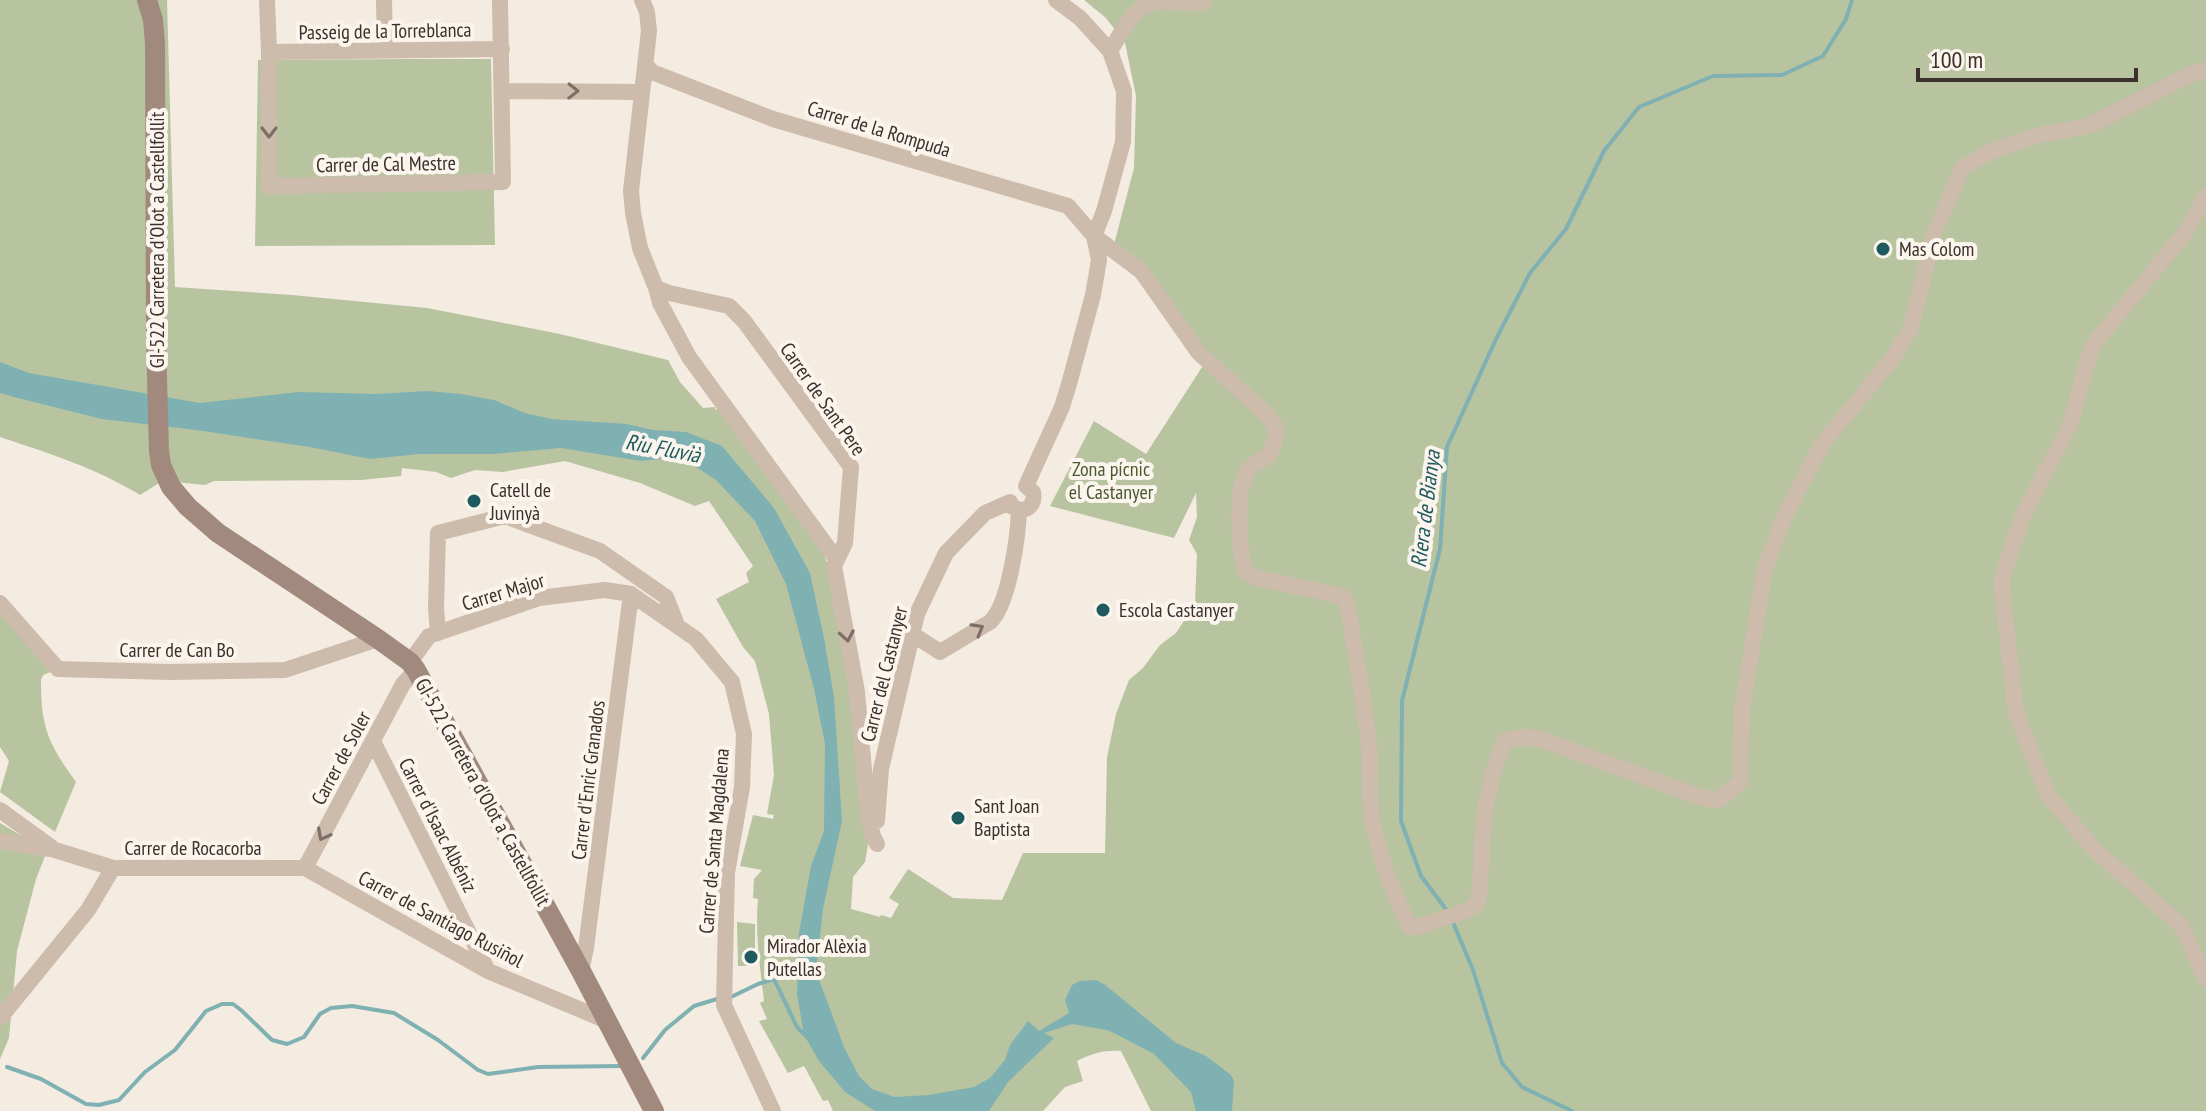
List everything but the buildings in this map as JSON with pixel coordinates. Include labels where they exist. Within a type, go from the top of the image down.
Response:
[{"type":"street","name":"GI-522 Carretera d'Olot a Castellfollit","points":[[147,0],[155,44],[156,339],[161,465],[171,487],[218,533],[378,639],[413,666],[581,971],[654,1111]]},
{"type":"street","points":[[267,0],[269,52]]},
{"type":"street","points":[[384,0],[385,50]]},
{"type":"street","points":[[500,0],[503,91],[642,92]]},
{"type":"street","points":[[642,0],[649,31],[631,191],[640,248],[660,303],[689,357],[837,560]]},
{"type":"street","points":[[1056,0],[1080,18],[1110,51],[1124,91],[1123,142],[1094,236]]},
{"type":"street","points":[[1110,51],[1132,17],[1145,5],[1157,1],[1193,4],[1204,0]]},
{"type":"street","name":"Passeig de la Torreblanca","points":[[269,52],[502,49]]},
{"type":"street","name":"Carrer de Cal Mestre","points":[[269,52],[269,186],[503,182],[503,91]]},
{"type":"street","name":"Carrer de la Rompuda","points":[[646,65],[652,72],[773,119],[1068,206],[1094,236],[1141,271],[1198,352],[1266,414],[1276,427],[1275,441],[1268,455],[1251,467],[1240,487],[1240,551],[1245,571],[1257,578],[1342,596],[1348,606],[1369,740],[1371,818],[1386,872],[1409,927],[1418,927],[1477,904],[1483,882],[1482,844],[1490,791],[1497,755],[1506,740],[1537,738],[1703,798],[1719,800],[1740,782],[1742,711],[1764,571],[1785,515],[1822,444],[1892,359],[1910,330],[1934,234],[1962,168],[1987,153],[2023,140],[2088,126],[2191,74],[2206,70]]},
{"type":"street","points":[[2206,196],[2185,233],[2092,346],[2070,425],[2022,517],[2001,581],[2016,713],[2048,795],[2097,852],[2181,925],[2206,979]]},
{"type":"street","name":"Carrer del Castanyer","points":[[877,844],[881,769],[917,614],[946,553],[985,513],[1015,506],[1011,491],[1015,487],[1026,486],[1062,407],[1069,384],[1099,260],[1094,236]]},
{"type":"street","name":"Carrer de Sant Pere","points":[[656,288],[729,306],[744,321],[851,467],[845,543],[834,566],[857,692],[868,814],[877,844]]},
{"type":"street","points":[[912,634],[940,652],[997,616],[1004,600],[1019,524],[1015,506]]},
{"type":"street","points":[[438,633],[438,533],[505,516],[600,551],[666,597],[677,626]]},
{"type":"street","name":"Carrer Major","points":[[413,666],[429,636],[539,598],[605,590],[631,594]]},
{"type":"street","points":[[631,594],[677,626]]},
{"type":"street","name":"Carrer d'Enric Granados","points":[[581,971],[631,594]]},
{"type":"street","name":"Carrer de Can Bo","points":[[0,603],[58,669],[170,672],[285,670],[378,639]]},
{"type":"street","name":"Carrer de Santa Magdalena","points":[[677,626],[696,639],[732,682],[744,734],[742,787],[727,873],[724,1005],[773,1111]]},
{"type":"street","name":"Carrer de Soler","points":[[305,868],[413,666]]},
{"type":"street","name":"Carrer d'Isaac Albéniz","points":[[373,741],[488,971]]},
{"type":"street","name":"Carrer de Rocacorba","points":[[0,810],[55,850],[113,868],[305,868]]},
{"type":"street","points":[[0,841],[55,850]]},
{"type":"street","points":[[0,1018],[88,910],[113,868]]},
{"type":"street","name":"Carrer de Santiago Rusiñol","points":[[305,868],[488,971],[605,1020]]},
{"type":"green space","name":"Zona pícnic el Castanyer","points":[[0,0],[167,0],[175,287],[427,308],[560,334],[668,360],[680,382],[703,408],[715,407],[719,410],[820,545],[831,572],[854,689],[868,845],[865,862],[853,877],[851,909],[891,918],[899,904],[889,898],[908,869],[953,898],[1002,900],[1023,853],[1105,853],[1107,757],[1116,714],[1129,680],[1143,668],[1160,645],[1176,633],[1195,604],[1197,554],[1189,540],[1197,517],[1196,493],[1174,538],[1050,506],[1094,421],[1146,454],[1204,364],[1144,284],[1111,256],[1134,168],[1136,96],[1125,43],[1106,18],[1084,0],[2206,0],[2206,1111],[1151,1111],[1121,1051],[1115,1051],[1077,1061],[1083,1081],[1065,1087],[1043,1111],[833,1111],[828,1100],[823,1101],[804,1066],[788,1073],[759,1021],[767,1019],[760,1003],[764,1001],[758,899],[753,898],[754,879],[762,870],[740,866],[753,815],[773,819],[774,815],[767,814],[774,775],[769,714],[755,661],[743,647],[716,599],[749,582],[746,573],[753,566],[709,501],[695,506],[640,483],[565,461],[503,472],[475,470],[451,478],[436,472],[402,468],[401,476],[361,480],[214,481],[205,485],[165,481],[140,495],[89,469],[0,437]]},
{"type":"green space","points":[[491,59],[495,245],[255,246],[258,60]]},
{"type":"green space","points":[[0,602],[58,669],[43,675],[41,680],[43,711],[53,745],[76,782],[55,832],[0,792],[9,761],[0,747]]},
{"type":"green space","points":[[0,823],[47,851],[36,879],[17,951],[9,1038],[0,1059]]},
{"type":"green space","points":[[737,922],[755,924],[755,966],[738,966]]},
{"type":"water","name":"Riu Fluvià","points":[[0,362],[29,373],[200,403],[298,392],[376,394],[427,391],[461,394],[494,400],[525,413],[551,419],[686,432],[722,446],[774,508],[810,573],[834,697],[842,821],[823,909],[816,971],[844,1047],[859,1076],[872,1089],[894,1097],[974,1087],[990,1078],[1005,1060],[1010,1045],[1028,1021],[1039,1031],[1069,1013],[1065,1000],[1072,985],[1096,980],[1176,1043],[1206,1056],[1231,1075],[1234,1081],[1232,1111],[1196,1111],[1191,1092],[1154,1054],[1107,1030],[1072,1024],[1044,1033],[1054,1038],[1008,1082],[989,1111],[875,1111],[845,1092],[819,1061],[804,1035],[797,994],[799,933],[811,866],[824,831],[825,744],[814,689],[786,584],[755,521],[716,480],[680,457],[641,461],[561,448],[370,459],[310,447],[102,419],[14,397],[0,393]]},
{"type":"waterway","name":"Riera de Bianya","points":[[1448,912],[1421,876],[1401,821],[1402,701],[1440,549],[1447,447],[1530,273],[1566,229],[1604,151],[1639,107],[1713,76],[1782,75],[1823,56],[1846,19],[1852,0]]},
{"type":"waterway","name":"Riera de Bianya","points":[[1452,920],[1473,970],[1502,1063],[1522,1087],[1572,1111]]},
{"type":"waterway","points":[[731,997],[774,979],[797,1027],[807,1037]]},
{"type":"waterway","points":[[643,1058],[665,1030],[694,1006],[717,999]]},
{"type":"waterway","points":[[7,1067],[41,1079],[86,1104],[99,1105],[119,1100],[145,1072],[175,1050],[206,1011],[222,1004],[233,1004],[272,1040],[287,1044],[304,1037],[320,1014],[331,1008],[352,1006],[394,1013],[488,1074],[538,1067],[622,1066]]},
{"type":"place","name":"Mas Colom","points":[[1883,249]]},
{"type":"place","name":"Catell de Juvinyà","points":[[474,501]]},
{"type":"place","name":"Escola Castanyer","points":[[1103,610]]},
{"type":"place","name":"Sant Joan Baptista","points":[[958,818]]},
{"type":"place","name":"Mirador Alèxia Putellas","points":[[751,957]]}]
